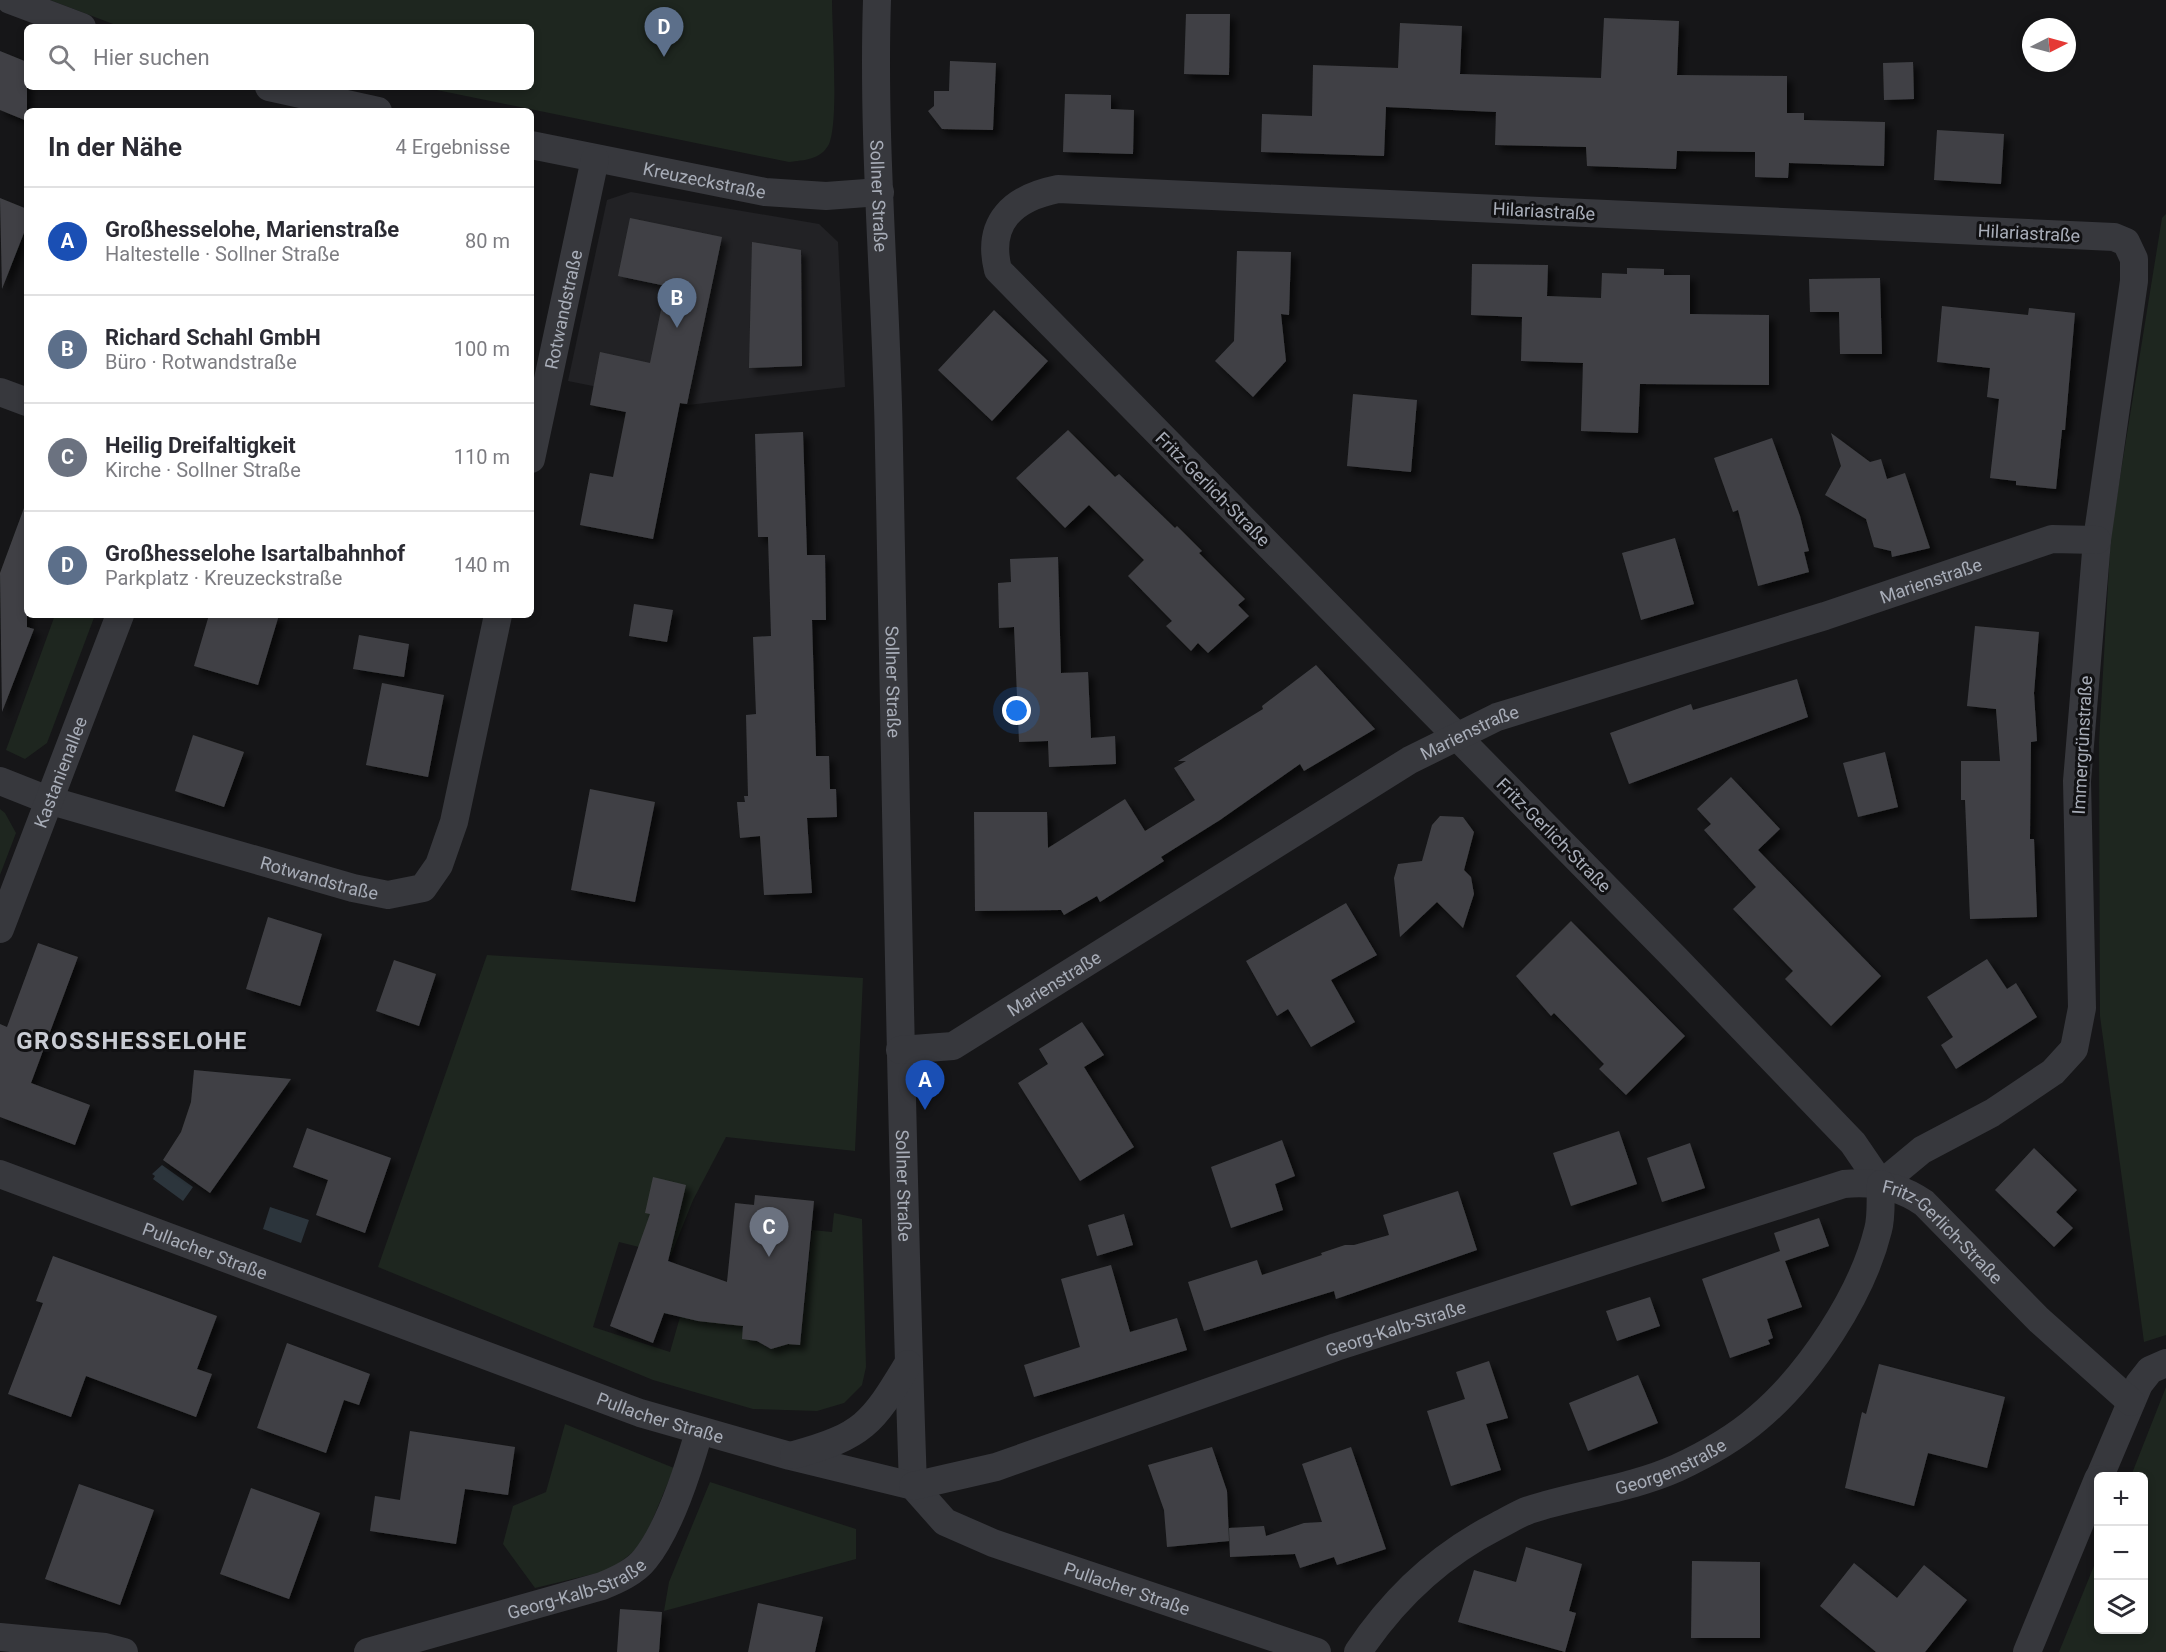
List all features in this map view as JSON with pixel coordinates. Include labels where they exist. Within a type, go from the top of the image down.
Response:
[{"type":"street","points":[[10,0],[74,24]]},
{"type":"street","name":"Sollner Straße","points":[[877,0],[880,192],[887,330],[900,1050],[913,1485]]},
{"type":"street","points":[[277,90],[314,104],[351,108]]},
{"type":"street","name":"Kreuzeckstraße","points":[[534,146],[765,192],[826,196],[880,192]]},
{"type":"street","name":"Rotwandstraße","points":[[534,445],[595,159]]},
{"type":"street","name":"Hilariastraße","points":[[993,250],[999,223],[1019,203],[1034,194],[1058,189],[2114,237],[2126,242]]},
{"type":"street","name":"Immergrünstraße","points":[[1881,1184],[1922,1150],[1992,1113],[2053,1072],[2074,1050],[2082,1008],[2077,781],[2097,540],[2134,281],[2133,259],[2126,242]]},
{"type":"street","name":"Fritz-Gerlich-Straße","points":[[993,250],[998,270],[1020,294],[1853,1143],[1881,1184],[1907,1191],[1924,1203],[2039,1320],[2131,1402]]},
{"type":"street","points":[[0,392],[24,401]]},
{"type":"street","name":"Marienstraße","points":[[900,1050],[953,1046],[1410,760],[1497,717],[1832,614],[2052,538],[2097,540]]},
{"type":"street","name":"Kastanienallee","points":[[0,929],[119,618]]},
{"type":"street","name":"Rotwandstraße","points":[[0,781],[48,800],[353,888],[388,895],[423,888],[440,865],[454,822],[497,618]]},
{"type":"street","name":"Pullacher Straße","points":[[0,1174],[640,1413],[699,1432],[913,1485],[945,1522],[993,1543],[1317,1652]]},
{"type":"street","name":"Georg-Kalb-Straße","points":[[913,1485],[996,1467],[1336,1347],[1844,1184],[1860,1182],[1881,1184]]},
{"type":"street","name":"Georgenstraße","points":[[1358,1652],[1400,1596],[1436,1563],[1472,1539],[1527,1511],[1634,1483],[1677,1468],[1719,1446],[1757,1420],[1784,1394],[1832,1330],[1864,1272],[1879,1228],[1881,1184]]},
{"type":"street","points":[[2102,1472],[2131,1402],[2150,1370],[2166,1363]]},
{"type":"street","points":[[790,1456],[834,1444],[868,1424],[908,1364]]},
{"type":"street","name":"Georg-Kalb-Straße","points":[[368,1652],[602,1586],[621,1578],[645,1560],[661,1532],[688,1472],[699,1432]]},
{"type":"street","points":[[2027,1652],[2094,1490]]},
{"type":"street","points":[[0,1637],[105,1647],[124,1652]]},
{"type":"shaded area","points":[[50,0],[832,0],[834,116],[832,133],[826,149],[817,156],[789,162],[534,110],[534,108],[437,90],[534,90],[534,24],[113,24]]},
{"type":"shaded area","points":[[631,192],[819,224],[838,242],[845,387],[688,405],[568,381],[607,200]]},
{"type":"shaded area","points":[[2166,214],[2166,1335],[2144,1342],[2100,1016],[2099,742],[2111,533],[2162,218]]},
{"type":"shaded area","points":[[54,618],[94,618],[47,743],[25,759],[6,750]]},
{"type":"shaded area","points":[[0,809],[5,813],[16,833],[0,875]]},
{"type":"shaded area","points":[[487,955],[863,978],[855,1151],[726,1137],[693,1200],[671,1255],[619,1242],[593,1327],[670,1352],[680,1317],[743,1326],[768,1348],[783,1343],[800,1345],[812,1230],[832,1232],[834,1213],[862,1219],[866,1367],[862,1385],[844,1403],[817,1411],[753,1409],[653,1380],[378,1267]]},
{"type":"shaded area","points":[[162,1165],[193,1187],[183,1201],[153,1179],[155,1176],[152,1174]]},
{"type":"shaded area","points":[[270,1207],[309,1220],[301,1243],[263,1229]]},
{"type":"shaded area","points":[[2166,1387],[2166,1652],[2059,1652],[2094,1566],[2094,1634],[2148,1634],[2148,1472],[2133,1472]]},
{"type":"shaded area","points":[[565,1424],[674,1468],[642,1545],[610,1570],[535,1588],[503,1544],[513,1506],[546,1492]]},
{"type":"shaded area","points":[[710,1482],[856,1529],[856,1559],[664,1611],[669,1582]]},
{"type":"building","points":[[1186,14],[1230,14],[1229,75],[1184,74]]},
{"type":"building","points":[[1604,18],[1679,21],[1677,75],[1787,76],[1787,113],[1804,113],[1804,120],[1885,122],[1884,166],[1789,163],[1788,178],[1755,177],[1755,152],[1677,151],[1676,169],[1587,166],[1586,147],[1495,145],[1496,112],[1386,107],[1384,156],[1261,152],[1262,114],[1312,116],[1313,65],[1398,68],[1400,23],[1462,26],[1460,74],[1601,78]]},
{"type":"building","points":[[0,51],[24,61],[24,90],[27,90],[27,108],[24,108],[24,120],[0,110]]},
{"type":"building","points":[[950,61],[996,63],[993,130],[942,129],[928,111],[934,106],[934,91],[949,91]]},
{"type":"building","points":[[1913,62],[1914,99],[1884,100],[1883,63]]},
{"type":"building","points":[[1065,94],[1111,95],[1111,109],[1134,110],[1133,154],[1063,152]]},
{"type":"building","points":[[1937,130],[2004,134],[2001,184],[1934,180]]},
{"type":"building","points":[[0,198],[24,208],[24,233],[2,289]]},
{"type":"building","points":[[630,218],[722,237],[687,404],[680,403],[653,539],[580,525],[590,473],[613,477],[626,412],[590,405],[600,352],[650,363],[666,286],[618,276]]},
{"type":"building","points":[[752,242],[801,250],[802,366],[749,368]]},
{"type":"building","points":[[1237,251],[1291,252],[1289,315],[1281,314],[1286,361],[1253,397],[1215,361],[1234,341]]},
{"type":"building","points":[[1472,264],[1548,265],[1547,296],[1601,298],[1602,273],[1627,274],[1627,268],[1664,269],[1664,275],[1690,275],[1690,314],[1769,315],[1769,385],[1640,384],[1638,433],[1581,431],[1583,363],[1521,361],[1522,317],[1471,315]]},
{"type":"building","points":[[1880,278],[1882,354],[1840,354],[1839,312],[1810,312],[1809,279]]},
{"type":"building","points":[[1942,306],[2028,315],[2029,308],[2075,313],[2065,430],[2062,430],[2056,489],[2016,485],[2016,481],[1990,478],[1999,399],[1987,397],[1990,368],[1937,362]]},
{"type":"building","points":[[994,310],[1048,361],[992,421],[938,370]]},
{"type":"building","points":[[1353,394],[1417,400],[1411,472],[1347,466]]},
{"type":"building","points":[[1068,430],[1115,477],[1119,474],[1175,528],[1177,526],[1202,551],[1199,553],[1245,599],[1238,605],[1249,616],[1208,653],[1198,643],[1191,651],[1166,626],[1172,621],[1128,576],[1144,560],[1089,505],[1065,528],[1016,478]]},
{"type":"building","points":[[803,432],[807,555],[825,555],[826,620],[812,620],[816,756],[829,756],[830,789],[836,789],[837,817],[807,818],[812,893],[764,895],[760,836],[740,838],[737,802],[745,802],[744,796],[748,796],[746,715],[756,714],[753,637],[771,636],[768,537],[758,537],[755,434]]},
{"type":"building","points":[[1831,433],[1870,462],[1881,459],[1887,479],[1905,473],[1930,548],[1892,557],[1891,551],[1874,547],[1866,519],[1825,495],[1841,466]]},
{"type":"building","points":[[1772,438],[1800,516],[1809,551],[1804,552],[1809,572],[1758,586],[1738,510],[1733,512],[1714,458]]},
{"type":"building","points":[[24,508],[24,618],[27,618],[27,627],[34,629],[2,712],[0,573]]},
{"type":"building","points":[[1675,538],[1694,604],[1641,620],[1622,553]]},
{"type":"building","points":[[1058,557],[1061,673],[1088,672],[1091,738],[1115,736],[1116,764],[1049,767],[1048,741],[1019,742],[1014,627],[999,628],[998,583],[1011,582],[1010,559]]},
{"type":"building","points":[[634,604],[673,610],[667,642],[629,636]]},
{"type":"building","points":[[208,618],[278,618],[258,685],[194,666]]},
{"type":"building","points":[[1975,626],[2039,632],[2034,693],[2037,741],[2031,742],[2030,839],[2034,839],[2037,917],[1970,919],[1965,800],[1961,800],[1961,761],[2000,761],[1996,709],[1967,706]]},
{"type":"building","points":[[359,635],[409,644],[404,677],[353,669]]},
{"type":"building","points":[[1316,665],[1375,729],[1304,771],[1300,764],[1220,820],[1161,857],[1164,861],[1100,902],[1097,896],[1064,915],[1061,910],[975,911],[974,812],[1047,812],[1048,848],[1125,799],[1145,831],[1195,800],[1174,768],[1186,761],[1178,761],[1263,709],[1262,706]]},
{"type":"building","points":[[1797,679],[1808,717],[1629,784],[1610,733],[1691,704],[1693,710]]},
{"type":"building","points":[[382,683],[444,695],[428,777],[366,765]]},
{"type":"building","points":[[193,735],[244,752],[224,807],[175,791]]},
{"type":"building","points":[[1885,752],[1898,807],[1858,817],[1843,763]]},
{"type":"building","points":[[1731,777],[1780,829],[1758,850],[1881,976],[1831,1026],[1785,979],[1793,971],[1733,909],[1756,887],[1704,830],[1711,824],[1697,809]]},
{"type":"building","points":[[590,789],[655,802],[635,902],[571,890]]},
{"type":"building","points":[[1440,816],[1463,817],[1474,832],[1464,870],[1471,877],[1474,894],[1463,928],[1437,902],[1400,937],[1394,878],[1398,864],[1422,861],[1432,825]]},
{"type":"building","points":[[1346,903],[1377,955],[1331,980],[1355,1022],[1311,1047],[1288,1009],[1277,1016],[1246,961]]},
{"type":"building","points":[[268,917],[322,934],[300,1006],[246,989]]},
{"type":"building","points":[[1571,921],[1685,1036],[1626,1095],[1599,1069],[1604,1064],[1554,1013],[1551,1016],[1516,976]]},
{"type":"building","points":[[38,943],[78,957],[31,1083],[90,1105],[75,1145],[0,1117],[0,1024],[7,1027]]},
{"type":"building","points":[[1987,959],[2007,989],[2016,983],[2037,1017],[1956,1069],[1941,1045],[1953,1037],[1927,997]]},
{"type":"building","points":[[394,960],[436,974],[419,1026],[376,1011]]},
{"type":"building","points":[[1082,1022],[1104,1055],[1084,1067],[1134,1147],[1080,1181],[1018,1083],[1048,1064],[1039,1049]]},
{"type":"building","points":[[194,1070],[291,1079],[210,1193],[163,1160],[181,1132],[191,1102]]},
{"type":"building","points":[[307,1128],[391,1158],[365,1233],[316,1215],[328,1180],[293,1167]]},
{"type":"building","points":[[1619,1131],[1637,1184],[1571,1206],[1553,1153]]},
{"type":"building","points":[[1282,1140],[1295,1176],[1275,1184],[1283,1210],[1231,1228],[1211,1167]]},
{"type":"building","points":[[1690,1143],[1705,1188],[1662,1202],[1647,1158]]},
{"type":"building","points":[[2034,1148],[2077,1190],[2056,1212],[2073,1228],[2054,1247],[1995,1190]]},
{"type":"building","points":[[653,1177],[686,1185],[668,1261],[727,1282],[735,1203],[754,1205],[755,1195],[814,1201],[800,1345],[788,1344],[771,1349],[757,1341],[742,1339],[743,1326],[698,1321],[664,1313],[653,1343],[610,1326],[650,1214],[645,1213]]},
{"type":"building","points":[[1458,1191],[1477,1250],[1336,1299],[1334,1291],[1204,1331],[1188,1282],[1257,1260],[1262,1275],[1345,1245],[1354,1245],[1389,1235],[1383,1215]]},
{"type":"building","points":[[1124,1214],[1133,1245],[1097,1256],[1088,1225]]},
{"type":"building","points":[[1819,1218],[1829,1246],[1785,1261],[1802,1307],[1767,1319],[1773,1338],[1768,1340],[1770,1344],[1730,1358],[1702,1279],[1780,1251],[1774,1233]]},
{"type":"building","points":[[53,1256],[217,1316],[197,1369],[212,1374],[196,1417],[86,1376],[71,1417],[8,1394],[43,1303],[36,1301]]},
{"type":"building","points":[[1111,1265],[1130,1332],[1177,1318],[1187,1350],[1034,1397],[1024,1365],[1080,1347],[1061,1279]]},
{"type":"building","points":[[1650,1297],[1660,1326],[1617,1341],[1606,1311]]},
{"type":"building","points":[[287,1343],[370,1374],[359,1405],[344,1400],[326,1453],[257,1428]]},
{"type":"building","points":[[1489,1361],[1508,1418],[1486,1424],[1501,1470],[1451,1486],[1427,1411],[1465,1399],[1456,1372]]},
{"type":"building","points":[[1879,1364],[2005,1397],[1987,1468],[1928,1453],[1914,1506],[1845,1488],[1862,1412],[1866,1414]]},
{"type":"building","points":[[1638,1375],[1658,1423],[1588,1451],[1569,1403]]},
{"type":"building","points":[[410,1431],[515,1447],[508,1495],[465,1489],[456,1544],[370,1531],[375,1496],[400,1500]]},
{"type":"building","points":[[1212,1447],[1227,1491],[1229,1541],[1167,1547],[1164,1510],[1148,1465]]},
{"type":"building","points":[[1351,1447],[1386,1549],[1337,1565],[1334,1557],[1300,1568],[1295,1554],[1230,1557],[1229,1528],[1264,1526],[1266,1536],[1304,1523],[1322,1522],[1302,1464]]},
{"type":"building","points":[[79,1484],[154,1510],[120,1605],[45,1579]]},
{"type":"building","points":[[251,1488],[320,1513],[289,1599],[220,1574]]},
{"type":"building","points":[[1526,1547],[1582,1564],[1569,1611],[1576,1613],[1565,1652],[1458,1622],[1474,1570],[1516,1582]]},
{"type":"building","points":[[1692,1561],[1760,1562],[1760,1638],[1691,1638]]},
{"type":"building","points":[[1854,1563],[1897,1598],[1924,1565],[1967,1600],[1925,1652],[1876,1652],[1820,1606]]},
{"type":"building","points":[[758,1603],[823,1617],[815,1652],[748,1652]]},
{"type":"building","points":[[620,1609],[662,1612],[659,1652],[617,1652]]},
{"type":"place","name":"Großhesselohe Isartalbahnhof","points":[[664,57]]},
{"type":"place","name":"Richard Schahl GmbH","points":[[677,328]]},
{"type":"place","name":"Großhesselohe, Marienstraße","points":[[925,1110]]},
{"type":"place","name":"Heilig Dreifaltigkeit","points":[[769,1257]]},
{"type":"district","name":"GROSSHESSELOHE","points":[[132,1041]]}]
